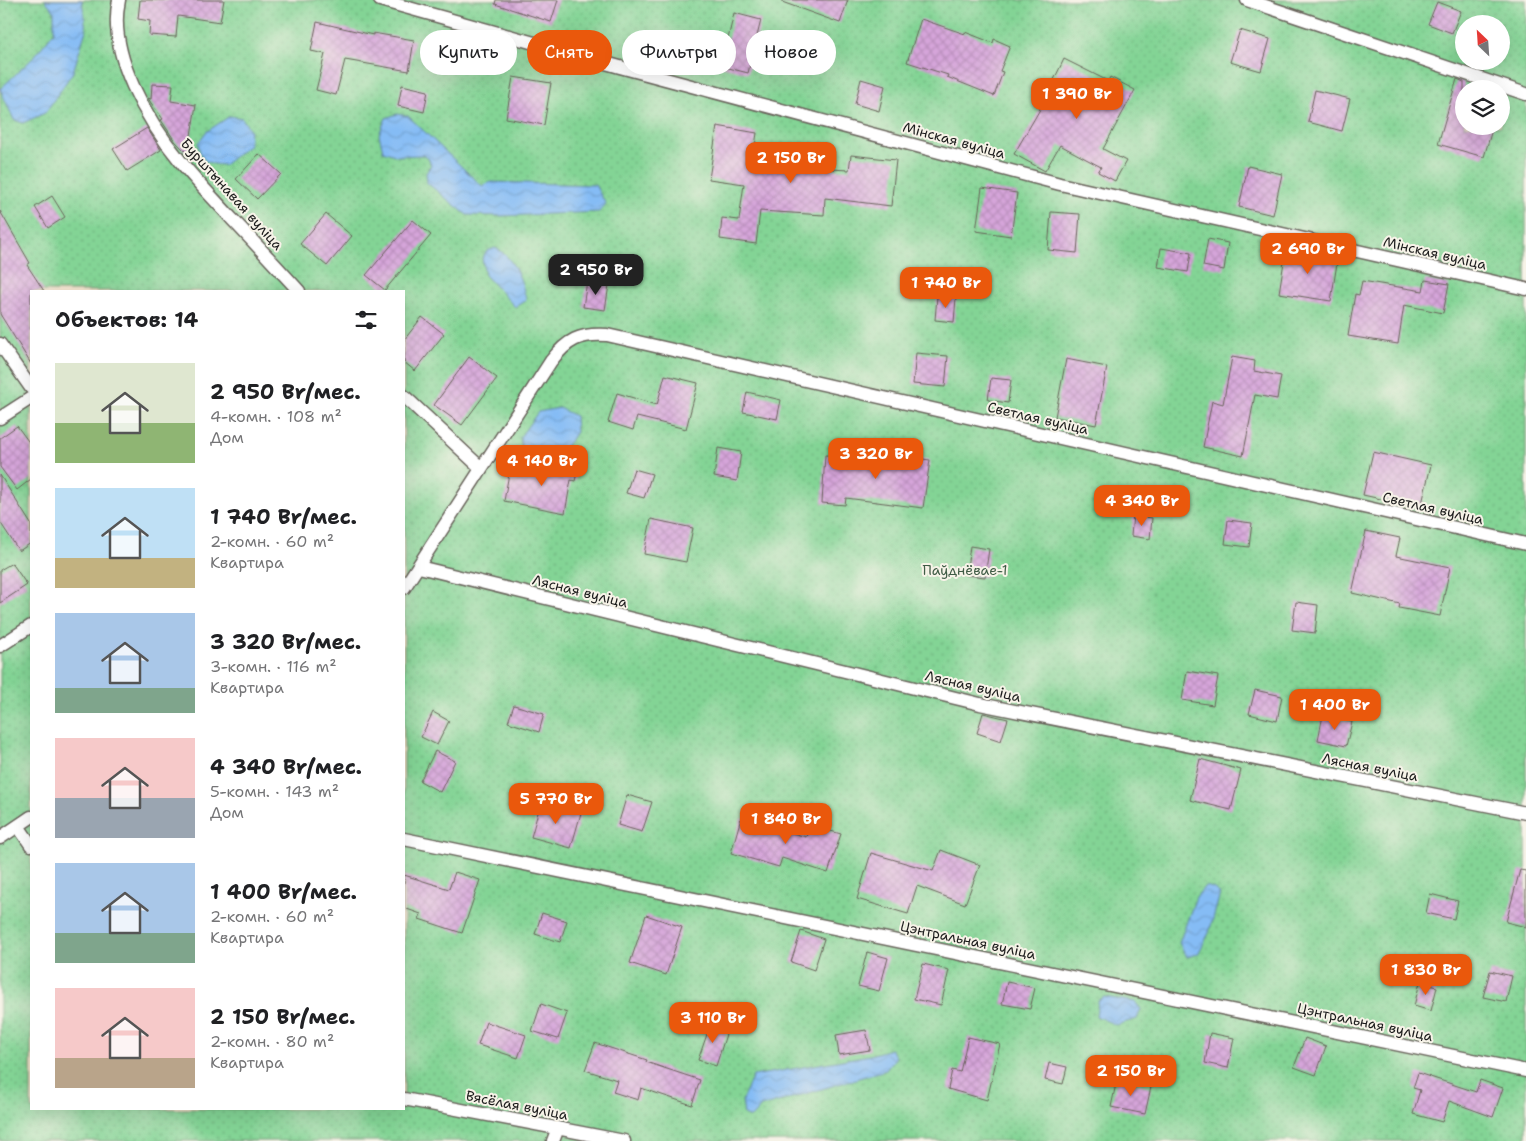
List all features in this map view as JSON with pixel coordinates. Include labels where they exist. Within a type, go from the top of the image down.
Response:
[{"type":"lane","name":"Бурштынавая вуліца","points":[[119,0],[117,30],[120,51],[128,74],[151,119],[181,163],[298,290]]},
{"type":"lane","name":"Мінская вуліца","points":[[380,0],[629,70],[1060,184],[1526,289]]},
{"type":"lane","points":[[1247,0],[1526,94]]},
{"type":"lane","name":"Светлая вуліца","points":[[405,587],[551,361],[565,345],[574,339],[584,336],[607,335],[1526,544]]},
{"type":"lane","points":[[0,344],[30,387]]},
{"type":"lane","points":[[405,397],[482,468]]},
{"type":"lane","points":[[0,418],[30,399]]},
{"type":"lane","name":"Лясная вуліца","points":[[419,567],[980,704],[1526,813]]},
{"type":"lane","points":[[0,646],[30,627]]},
{"type":"lane","points":[[0,838],[30,819]]},
{"type":"lane","points":[[18,826],[30,844]]},
{"type":"lane","name":"Цэнтральная вуліца","points":[[405,839],[1526,1071]]},
{"type":"lane","name":"Вясёлая вуліца","points":[[405,1099],[624,1141]]},
{"type":"lane","points":[[554,1141],[558,1128]]},
{"type":"green space","name":"Паўднёвае-1","points":[[0,0],[1526,0],[1526,1141],[0,1141]]},
{"type":"water","points":[[45,0],[82,0],[86,30],[73,72],[45,113],[23,123],[14,120],[0,89],[33,58],[54,32],[54,11]]},
{"type":"water","points":[[397,114],[408,116],[482,186],[491,182],[595,185],[606,204],[599,212],[501,216],[467,215],[427,183],[426,173],[431,165],[428,158],[422,155],[397,156],[383,151],[379,134],[386,118]]},
{"type":"water","points":[[230,116],[242,118],[250,130],[249,145],[224,165],[213,164],[203,158],[198,143],[206,132]]},
{"type":"water","points":[[495,248],[512,263],[522,285],[526,300],[515,307],[485,275],[482,258],[487,251]]},
{"type":"water","points":[[559,408],[575,416],[576,432],[564,450],[544,455],[525,452],[521,445],[520,437],[538,412]]},
{"type":"water","points":[[1205,886],[1213,888],[1220,894],[1209,933],[1198,954],[1187,957],[1179,943],[1196,897]]},
{"type":"water","points":[[1104,997],[1135,1002],[1141,1009],[1137,1019],[1116,1025],[1096,1016],[1098,1001]]},
{"type":"water","points":[[891,1049],[896,1057],[886,1070],[761,1107],[751,1118],[744,1115],[742,1100],[753,1076],[870,1055]]},
{"type":"building","points":[[140,0],[224,0],[220,22],[178,16],[176,37],[149,35],[150,21],[138,19]]},
{"type":"building","points":[[496,0],[558,0],[551,22],[495,4]]},
{"type":"building","points":[[782,0],[848,0],[840,23],[782,2]]},
{"type":"building","points":[[1437,2],[1461,11],[1459,15],[1455,15],[1455,26],[1452,33],[1428,24]]},
{"type":"building","points":[[734,13],[761,20],[759,30],[746,30],[746,72],[736,70],[736,30],[730,30]]},
{"type":"building","points":[[921,19],[965,34],[965,32],[993,43],[994,39],[1010,46],[1000,71],[1003,72],[994,96],[947,77],[948,75],[907,62]]},
{"type":"building","points":[[317,22],[373,35],[373,33],[414,40],[409,71],[345,60],[336,95],[316,90],[325,54],[311,51]]},
{"type":"building","points":[[1240,30],[1270,39],[1261,71],[1230,62]]},
{"type":"building","points":[[1064,59],[1108,81],[1110,77],[1135,90],[1103,149],[1126,161],[1115,181],[1098,172],[1101,167],[1060,145],[1045,171],[1014,154],[1039,111]]},
{"type":"building","points":[[513,77],[551,83],[544,125],[506,118]]},
{"type":"building","points":[[861,79],[885,86],[879,111],[855,104]]},
{"type":"building","points":[[152,84],[173,85],[171,101],[196,105],[188,154],[175,141],[161,120],[163,119],[148,98],[151,99]]},
{"type":"building","points":[[402,85],[428,91],[424,112],[398,106]]},
{"type":"building","points":[[1455,86],[1455,135],[1490,135],[1484,157],[1438,144]]},
{"type":"building","points":[[1315,90],[1350,99],[1342,131],[1308,122]]},
{"type":"building","points":[[717,126],[757,133],[752,165],[849,170],[851,155],[896,160],[891,206],[825,198],[824,215],[760,211],[756,244],[720,239],[722,218],[739,220],[744,184],[709,179]]},
{"type":"building","points":[[147,128],[161,150],[127,171],[113,149]]},
{"type":"building","points":[[259,154],[281,174],[257,199],[236,179]]},
{"type":"building","points":[[1248,166],[1282,174],[1273,215],[1239,207]]},
{"type":"building","points":[[982,188],[1017,193],[1011,236],[976,231]]},
{"type":"building","points":[[52,196],[65,217],[48,228],[35,207]]},
{"type":"building","points":[[0,211],[30,263],[27,265],[43,290],[30,290],[30,362],[0,314]]},
{"type":"building","points":[[1051,212],[1080,214],[1077,253],[1048,250]]},
{"type":"building","points":[[326,214],[352,236],[327,266],[300,244]]},
{"type":"building","points":[[413,220],[431,235],[385,290],[366,275]]},
{"type":"building","points":[[1208,239],[1228,243],[1224,270],[1203,266]]},
{"type":"building","points":[[1161,248],[1191,253],[1188,272],[1158,267]]},
{"type":"building","points":[[1286,249],[1338,257],[1331,301],[1279,293]]},
{"type":"building","points":[[1425,280],[1449,284],[1443,313],[1404,305],[1398,344],[1348,336],[1355,294],[1359,295],[1362,281],[1423,291]]},
{"type":"building","points":[[587,281],[609,285],[605,310],[583,307]]},
{"type":"building","points":[[937,296],[956,298],[954,322],[935,320]]},
{"type":"building","points":[[422,317],[444,334],[415,371],[405,363],[405,339]]},
{"type":"building","points":[[916,353],[948,356],[945,387],[913,384]]},
{"type":"building","points":[[469,357],[497,378],[462,425],[434,405]]},
{"type":"building","points":[[1232,357],[1255,361],[1254,371],[1281,376],[1277,399],[1255,395],[1243,456],[1203,447],[1212,401],[1223,404]]},
{"type":"building","points":[[1066,359],[1107,367],[1096,425],[1055,417]]},
{"type":"building","points":[[665,375],[698,383],[686,429],[637,417],[633,430],[608,422],[617,393],[657,405]]},
{"type":"building","points":[[991,378],[1011,380],[1008,403],[988,400]]},
{"type":"building","points":[[747,392],[781,400],[777,419],[743,412]]},
{"type":"building","points":[[17,426],[30,444],[30,480],[17,490],[0,467],[0,438]]},
{"type":"building","points":[[718,448],[741,452],[737,481],[714,477]]},
{"type":"building","points":[[870,452],[930,460],[923,508],[846,498],[845,505],[822,503],[825,455],[869,458]]},
{"type":"building","points":[[1373,452],[1431,465],[1421,508],[1363,495]]},
{"type":"building","points":[[556,458],[579,464],[575,481],[571,480],[565,513],[504,501],[510,468],[551,476]]},
{"type":"building","points":[[634,469],[652,474],[644,498],[626,493]]},
{"type":"building","points":[[0,475],[30,522],[30,544],[19,551],[0,522]]},
{"type":"building","points":[[1133,515],[1152,518],[1150,539],[1131,536]]},
{"type":"building","points":[[651,519],[693,528],[686,562],[644,554]]},
{"type":"building","points":[[1228,520],[1252,523],[1249,547],[1225,544]]},
{"type":"building","points":[[1366,531],[1400,538],[1396,556],[1450,567],[1440,616],[1399,608],[1400,604],[1352,593]]},
{"type":"building","points":[[970,546],[989,549],[985,577],[966,575]]},
{"type":"building","points":[[12,563],[27,585],[0,603],[0,570]]},
{"type":"building","points":[[1296,602],[1318,605],[1315,633],[1292,630]]},
{"type":"building","points":[[1187,671],[1218,676],[1213,705],[1182,700]]},
{"type":"building","points":[[1255,690],[1282,696],[1277,721],[1249,714]]},
{"type":"building","points":[[514,705],[544,714],[539,732],[508,722]]},
{"type":"building","points":[[433,712],[449,721],[437,745],[421,737]]},
{"type":"building","points":[[983,713],[1008,719],[1001,741],[977,733]]},
{"type":"building","points":[[1323,715],[1352,722],[1346,746],[1318,740]]},
{"type":"building","points":[[435,751],[455,761],[440,792],[420,781]]},
{"type":"building","points":[[1200,759],[1241,770],[1231,810],[1190,800]]},
{"type":"building","points":[[627,795],[652,802],[642,832],[618,825]]},
{"type":"building","points":[[541,802],[581,813],[571,848],[531,837]]},
{"type":"building","points":[[741,818],[806,837],[810,825],[841,834],[828,873],[782,858],[779,867],[731,853]]},
{"type":"building","points":[[941,850],[980,865],[965,904],[917,886],[908,914],[857,899],[871,853],[933,871]]},
{"type":"building","points":[[1520,870],[1526,871],[1526,927],[1506,922]]},
{"type":"building","points":[[455,872],[480,880],[462,933],[419,919],[421,914],[405,908],[405,875],[449,889]]},
{"type":"building","points":[[1430,894],[1458,901],[1454,919],[1426,913]]},
{"type":"building","points":[[542,913],[567,921],[560,942],[535,934]]},
{"type":"building","points":[[646,915],[682,927],[666,975],[630,963]]},
{"type":"building","points":[[801,931],[824,939],[814,970],[791,962]]},
{"type":"building","points":[[867,952],[888,958],[879,991],[858,986]]},
{"type":"building","points":[[923,964],[949,970],[941,1005],[914,999]]},
{"type":"building","points":[[1490,971],[1512,976],[1506,1002],[1483,997]]},
{"type":"building","points":[[1007,982],[1035,988],[1030,1009],[1002,1004]]},
{"type":"building","points":[[1420,982],[1437,987],[1431,1011],[1414,1006]]},
{"type":"building","points":[[541,1004],[567,1013],[558,1039],[532,1031]]},
{"type":"building","points":[[486,1022],[526,1035],[518,1058],[478,1045]]},
{"type":"building","points":[[711,1023],[728,1028],[716,1066],[698,1060]]},
{"type":"building","points":[[866,1030],[870,1050],[839,1055],[836,1035]]},
{"type":"building","points":[[1210,1033],[1234,1038],[1228,1068],[1205,1063]]},
{"type":"building","points":[[968,1037],[1000,1044],[987,1100],[948,1089],[952,1070],[960,1072]]},
{"type":"building","points":[[1305,1038],[1326,1046],[1316,1075],[1294,1067]]},
{"type":"building","points":[[595,1043],[700,1080],[692,1105],[641,1088],[638,1100],[613,1092],[617,1080],[585,1070]]},
{"type":"building","points":[[1049,1063],[1067,1067],[1063,1084],[1045,1080]]},
{"type":"building","points":[[1418,1073],[1476,1092],[1480,1080],[1503,1088],[1493,1117],[1449,1101],[1442,1122],[1413,1114],[1420,1090],[1413,1088]]},
{"type":"building","points":[[1117,1079],[1151,1087],[1145,1114],[1111,1107]]}]
